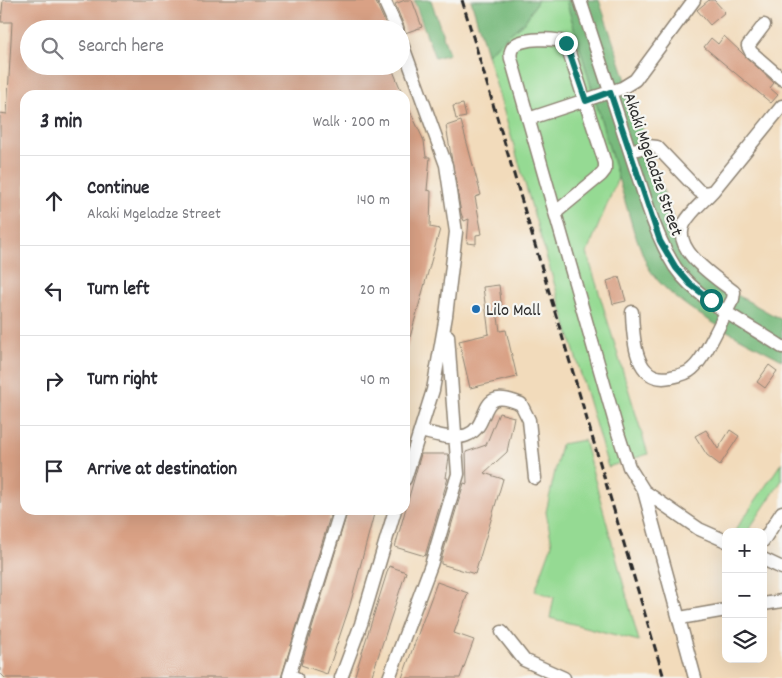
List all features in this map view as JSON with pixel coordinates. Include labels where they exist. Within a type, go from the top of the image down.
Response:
[{"type":"street","points":[[384,0],[393,20]]},
{"type":"street","name":"Akaki Mgeladze Street","points":[[580,0],[660,241],[676,268],[690,284],[782,347]]},
{"type":"street","points":[[528,119],[622,88],[634,80],[694,0]]},
{"type":"street","points":[[764,25],[748,46],[751,52],[782,79]]},
{"type":"street","points":[[555,213],[605,170],[605,163],[566,43],[559,39],[519,42],[513,47],[510,56],[618,433],[630,466],[644,491],[695,678]]},
{"type":"street","points":[[410,66],[446,165],[456,232],[446,316],[434,390],[410,462]]},
{"type":"street","points":[[632,312],[633,338],[639,362],[650,375],[662,379],[678,376],[692,369],[733,299],[734,292],[695,260],[684,245],[681,233],[685,222],[713,191],[782,106]]},
{"type":"street","points":[[630,151],[648,146],[656,147],[699,191],[706,194],[713,191]]},
{"type":"street","points":[[389,678],[432,565],[458,474],[446,316]]},
{"type":"street","points":[[420,431],[455,438],[470,434],[477,428],[486,405],[496,398],[510,399],[521,404],[529,420],[534,478]]},
{"type":"street","points":[[644,491],[699,529],[722,539]]},
{"type":"street","points":[[767,535],[782,512]]},
{"type":"street","points":[[296,678],[289,676],[339,515]]},
{"type":"street","points":[[341,678],[361,624],[394,515]]},
{"type":"street","points":[[767,561],[782,568]]},
{"type":"street","points":[[767,603],[782,601]]},
{"type":"street","points":[[680,618],[722,611]]},
{"type":"street","points":[[502,632],[524,660],[564,678]]},
{"type":"green space","points":[[414,0],[431,0],[449,54],[435,58]]},
{"type":"green space","points":[[471,0],[538,0],[526,20],[487,54]]},
{"type":"green space","points":[[538,0],[566,0],[618,178],[587,253],[648,454],[608,467],[487,54],[526,20]]},
{"type":"green space","points":[[566,0],[599,0],[682,246],[737,295],[782,320],[782,360],[708,320],[689,307],[657,280],[647,265],[634,232]]},
{"type":"green space","points":[[584,440],[639,641],[550,618],[554,597],[535,591],[552,544],[546,512],[561,444]]},
{"type":"green space","points":[[782,462],[782,480],[750,528],[737,528]]},
{"type":"building","points":[[3,0],[375,0],[384,20],[20,20],[20,75],[395,75],[401,90],[20,90],[20,515],[330,515],[281,678],[5,678],[0,673],[0,113],[7,114],[12,22],[1,22]]},
{"type":"building","points":[[405,0],[412,0],[422,27],[410,31],[410,20],[402,20],[395,4]]},
{"type":"building","points":[[709,0],[714,0],[725,12],[710,25],[697,10]]},
{"type":"building","points":[[724,36],[774,83],[770,88],[778,95],[771,103],[704,47],[711,38],[718,44]]},
{"type":"building","points":[[463,104],[466,117],[456,119],[453,106]]},
{"type":"building","points":[[410,111],[424,141],[426,157],[430,157],[427,190],[431,191],[430,227],[440,229],[410,337]]},
{"type":"building","points":[[461,121],[481,195],[475,197],[482,234],[476,235],[476,244],[467,243],[469,219],[464,221],[461,213],[446,126]]},
{"type":"building","points":[[619,277],[626,301],[613,304],[607,281]]},
{"type":"building","points":[[499,285],[502,309],[497,310],[500,331],[506,330],[517,377],[470,388],[459,341],[489,334],[483,287]]},
{"type":"building","points":[[769,365],[777,371],[765,388],[757,382]]},
{"type":"building","points":[[499,413],[514,417],[507,452],[484,473],[503,479],[475,574],[441,564],[441,560],[464,483],[467,484],[466,452],[486,445]]},
{"type":"building","points":[[706,430],[718,449],[730,430],[739,436],[720,465],[707,455],[695,436]]},
{"type":"building","points":[[421,454],[448,454],[446,478],[448,478],[425,556],[395,547],[404,515],[410,515],[410,493]]},
{"type":"building","points":[[346,515],[374,515],[350,605],[327,674],[301,665]]},
{"type":"building","points":[[389,566],[406,572],[371,678],[354,678]]},
{"type":"building","points":[[437,582],[468,593],[454,633],[474,640],[460,678],[402,678]]},
{"type":"railway","points":[[462,0],[664,678]]},
{"type":"place","name":"Lilo Mall","points":[[476,309]]},
{"type":"route","points":[[566,43],[586,101],[610,92],[660,241],[676,268],[690,284],[711,300]]}]
